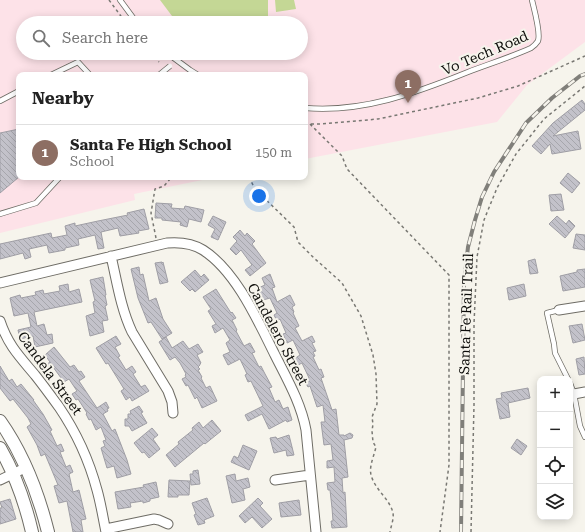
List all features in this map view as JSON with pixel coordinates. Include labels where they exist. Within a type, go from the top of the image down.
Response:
[{"type":"main road","points":[[0,421],[14,442],[27,467],[37,493],[48,532]]},
{"type":"main road","points":[[0,448],[14,474],[32,532]]},
{"type":"street","name":"Candelero Street","points":[[0,283],[167,243],[194,246],[202,249],[217,261],[240,290],[252,310],[300,406],[306,430],[316,532]]},
{"type":"street","points":[[111,256],[123,308],[129,325],[168,391],[172,402],[173,413]]},
{"type":"street","points":[[560,310],[585,306]]},
{"type":"street","name":"Candela Street","points":[[0,321],[5,335],[14,349],[51,396],[79,441],[97,490],[106,530]]},
{"type":"street","points":[[574,394],[585,392]]},
{"type":"street","points":[[0,480],[27,467]]},
{"type":"street","points":[[274,480],[310,475]]},
{"type":"street","points":[[106,530],[154,520],[159,520],[168,524]]},
{"type":"lane","points":[[120,0],[132,16]]},
{"type":"lane","name":"Vo Tech Road","points":[[308,108],[345,108],[384,102],[447,81],[531,48],[535,46],[539,35],[532,0]]},
{"type":"lane","points":[[163,72],[178,61],[193,72]]},
{"type":"lane","points":[[57,72],[78,62],[87,72]]},
{"type":"lane","points":[[0,101],[16,93]]},
{"type":"lane","points":[[0,214],[36,202],[57,180]]},
{"type":"lane","points":[[560,310],[547,314],[555,354],[567,376]]},
{"type":"lane","points":[[574,394],[580,426],[585,437]]},
{"type":"path","points":[[109,0],[121,16]]},
{"type":"path","points":[[310,124],[378,119],[478,98],[518,86],[585,56]]},
{"type":"path","name":"Santa Fe Rail Trail","points":[[471,532],[474,324],[477,257],[484,220],[497,188],[516,154],[544,119],[585,86]]},
{"type":"path","points":[[310,124],[342,156],[347,169],[449,275],[449,465],[440,532]]},
{"type":"path","points":[[158,245],[151,213],[155,189],[164,186],[169,180]]},
{"type":"path","points":[[251,180],[256,189],[294,227],[298,242],[342,283],[361,316],[373,354],[376,374],[377,404],[372,417],[372,431],[373,442],[376,447],[371,467],[371,475],[378,490],[390,504],[393,514],[390,532]]},
{"type":"shaded area","points":[[0,0],[585,0],[585,42],[527,85],[497,122],[308,158],[308,72],[16,72],[16,180],[202,180],[134,194],[135,200],[0,233]]},
{"type":"green space","points":[[160,0],[268,0],[268,16],[172,16]]},
{"type":"green space","points":[[275,0],[294,0],[296,9],[276,12]]},
{"type":"building","points":[[582,100],[585,104],[585,110],[553,136],[578,131],[581,149],[552,154],[550,144],[541,154],[532,146],[553,123]]},
{"type":"building","points":[[16,130],[16,180],[0,193],[0,133]]},
{"type":"building","points":[[568,173],[580,183],[572,193],[560,183]]},
{"type":"building","points":[[561,194],[564,210],[551,211],[549,195]]},
{"type":"building","points":[[156,203],[172,204],[171,208],[184,209],[185,206],[204,210],[201,222],[189,219],[187,227],[180,225],[181,222],[155,218]]},
{"type":"building","points":[[144,209],[149,229],[138,231],[139,233],[120,236],[118,228],[101,232],[104,248],[98,249],[95,235],[78,239],[79,245],[65,248],[65,250],[49,253],[47,245],[29,249],[31,257],[25,259],[23,253],[0,259],[0,244],[51,233],[52,238],[67,235],[65,226],[75,223],[75,226],[128,215],[127,213]]},
{"type":"building","points":[[213,216],[226,222],[218,240],[211,237],[215,229],[208,225]]},
{"type":"building","points":[[557,216],[566,224],[569,220],[575,226],[565,238],[549,224]]},
{"type":"building","points":[[240,230],[245,236],[247,233],[255,241],[252,244],[266,263],[250,276],[245,270],[252,265],[241,250],[236,255],[230,249],[237,241],[233,237]]},
{"type":"building","points":[[576,234],[585,235],[585,250],[573,248]]},
{"type":"building","points":[[535,259],[538,273],[530,274],[528,261]]},
{"type":"building","points":[[162,262],[168,282],[160,284],[155,263]]},
{"type":"building","points":[[139,267],[140,275],[143,274],[149,301],[156,298],[163,319],[172,333],[162,339],[151,322],[148,323],[138,298],[131,269]]},
{"type":"building","points":[[585,269],[585,287],[563,291],[560,276]]},
{"type":"building","points":[[195,270],[201,277],[204,274],[209,280],[195,292],[192,289],[190,291],[181,282]]},
{"type":"building","points":[[270,274],[275,287],[272,288],[277,302],[290,295],[295,305],[292,307],[293,313],[299,326],[295,328],[302,341],[312,336],[315,342],[312,343],[316,351],[313,352],[315,356],[313,357],[319,370],[321,369],[324,377],[321,378],[332,410],[336,409],[339,435],[344,436],[350,433],[353,435],[352,438],[344,440],[348,477],[342,478],[343,493],[345,492],[347,527],[332,528],[331,521],[333,521],[330,490],[328,490],[327,483],[335,482],[334,467],[327,468],[327,461],[333,460],[331,444],[324,445],[321,422],[325,422],[323,405],[317,407],[310,386],[308,387],[304,380],[309,378],[302,363],[298,365],[294,359],[300,355],[293,340],[287,343],[283,334],[286,333],[280,319],[277,321],[274,315],[277,313],[270,298],[263,300],[258,288],[265,285],[262,278]]},
{"type":"building","points":[[103,277],[107,305],[105,306],[108,320],[102,321],[104,332],[90,336],[86,316],[95,313],[93,302],[95,301],[90,280]]},
{"type":"building","points":[[68,284],[69,292],[79,289],[82,302],[34,312],[37,326],[44,324],[47,335],[52,334],[53,343],[35,347],[33,336],[20,339],[18,330],[31,327],[28,313],[14,316],[10,298],[20,295],[21,298],[36,295],[35,292],[43,290],[44,294],[60,291],[59,286]]},
{"type":"building","points":[[524,284],[526,296],[509,300],[507,288]]},
{"type":"building","points":[[216,289],[231,313],[232,312],[236,318],[232,320],[244,346],[250,343],[255,352],[252,353],[272,387],[269,388],[275,402],[279,400],[283,409],[288,407],[292,420],[287,422],[286,420],[269,429],[262,414],[248,421],[245,415],[263,406],[251,381],[248,382],[245,375],[247,374],[240,359],[228,365],[223,355],[230,352],[226,343],[230,340],[223,328],[215,333],[212,326],[216,324],[208,311],[211,309],[203,297]]},
{"type":"building","points":[[582,324],[585,340],[573,343],[569,326]]},
{"type":"building","points":[[116,336],[121,344],[115,347],[120,356],[118,357],[126,370],[132,366],[136,372],[133,374],[141,387],[145,385],[149,391],[132,401],[130,397],[126,400],[121,391],[124,389],[108,363],[106,364],[96,348]]},
{"type":"building","points":[[166,337],[172,348],[183,341],[189,349],[198,344],[203,352],[197,355],[201,363],[198,367],[200,369],[198,370],[206,388],[210,386],[217,401],[202,408],[197,397],[195,399],[188,385],[186,386],[182,379],[186,377],[186,374],[180,363],[175,357],[170,360],[159,342]]},
{"type":"building","points":[[54,347],[70,367],[74,365],[79,372],[81,371],[85,377],[79,381],[97,408],[106,402],[109,408],[107,409],[108,411],[103,414],[112,431],[115,429],[131,474],[117,478],[114,466],[107,468],[101,448],[105,446],[103,441],[106,440],[101,427],[96,430],[91,419],[89,420],[86,414],[87,413],[78,399],[76,400],[72,394],[77,391],[69,379],[64,382],[53,367],[50,370],[46,365],[50,362],[45,355]]},
{"type":"building","points":[[584,357],[585,374],[579,375],[576,359]]},
{"type":"building","points":[[0,366],[9,381],[12,379],[17,387],[21,384],[34,400],[52,430],[50,431],[57,446],[61,444],[64,451],[60,452],[66,467],[70,465],[73,472],[69,474],[73,492],[79,490],[86,519],[81,520],[83,532],[73,532],[67,501],[59,503],[54,486],[58,485],[45,454],[41,456],[27,427],[31,424],[28,418],[13,399],[10,401],[0,388]]},
{"type":"building","points":[[528,388],[530,398],[508,403],[510,417],[500,419],[496,399],[502,398],[501,393]]},
{"type":"building","points":[[139,406],[147,423],[132,431],[129,426],[125,426],[125,419],[128,419],[128,414],[131,414],[130,411]]},
{"type":"building","points":[[212,420],[221,431],[175,467],[166,455],[179,444],[178,442],[193,430],[192,428],[199,422],[203,428]]},
{"type":"building","points":[[152,428],[158,435],[153,439],[160,449],[149,458],[144,452],[142,453],[134,443]]},
{"type":"building","points":[[289,435],[294,455],[287,456],[286,450],[274,453],[270,438],[276,437],[277,439]]},
{"type":"building","points":[[517,439],[527,446],[521,455],[511,448]]},
{"type":"building","points":[[243,445],[257,451],[249,470],[231,462],[234,456],[238,458]]},
{"type":"building","points":[[198,470],[200,484],[191,485],[190,474],[193,474],[193,471]]},
{"type":"building","points":[[235,474],[236,481],[248,478],[250,487],[243,489],[245,500],[232,503],[226,476]]},
{"type":"building","points":[[169,480],[190,481],[189,495],[168,497]]},
{"type":"building","points":[[156,482],[159,497],[150,499],[150,501],[143,503],[143,501],[130,503],[131,507],[118,509],[115,492],[144,487],[143,485]]},
{"type":"building","points":[[207,498],[214,516],[204,520],[205,523],[198,525],[194,515],[196,514],[192,503]]},
{"type":"building","points":[[258,498],[263,503],[260,506],[272,519],[262,528],[252,517],[245,523],[239,516]]},
{"type":"building","points":[[10,499],[16,519],[0,524],[0,508],[2,508],[0,502]]},
{"type":"building","points":[[299,500],[301,515],[281,517],[279,503]]},
{"type":"railway","points":[[461,532],[464,283],[468,247],[475,220],[482,197],[494,172],[526,123],[552,98],[580,76],[585,74]]},
{"type":"place","name":"Santa Fe High School","points":[[408,103]]}]
